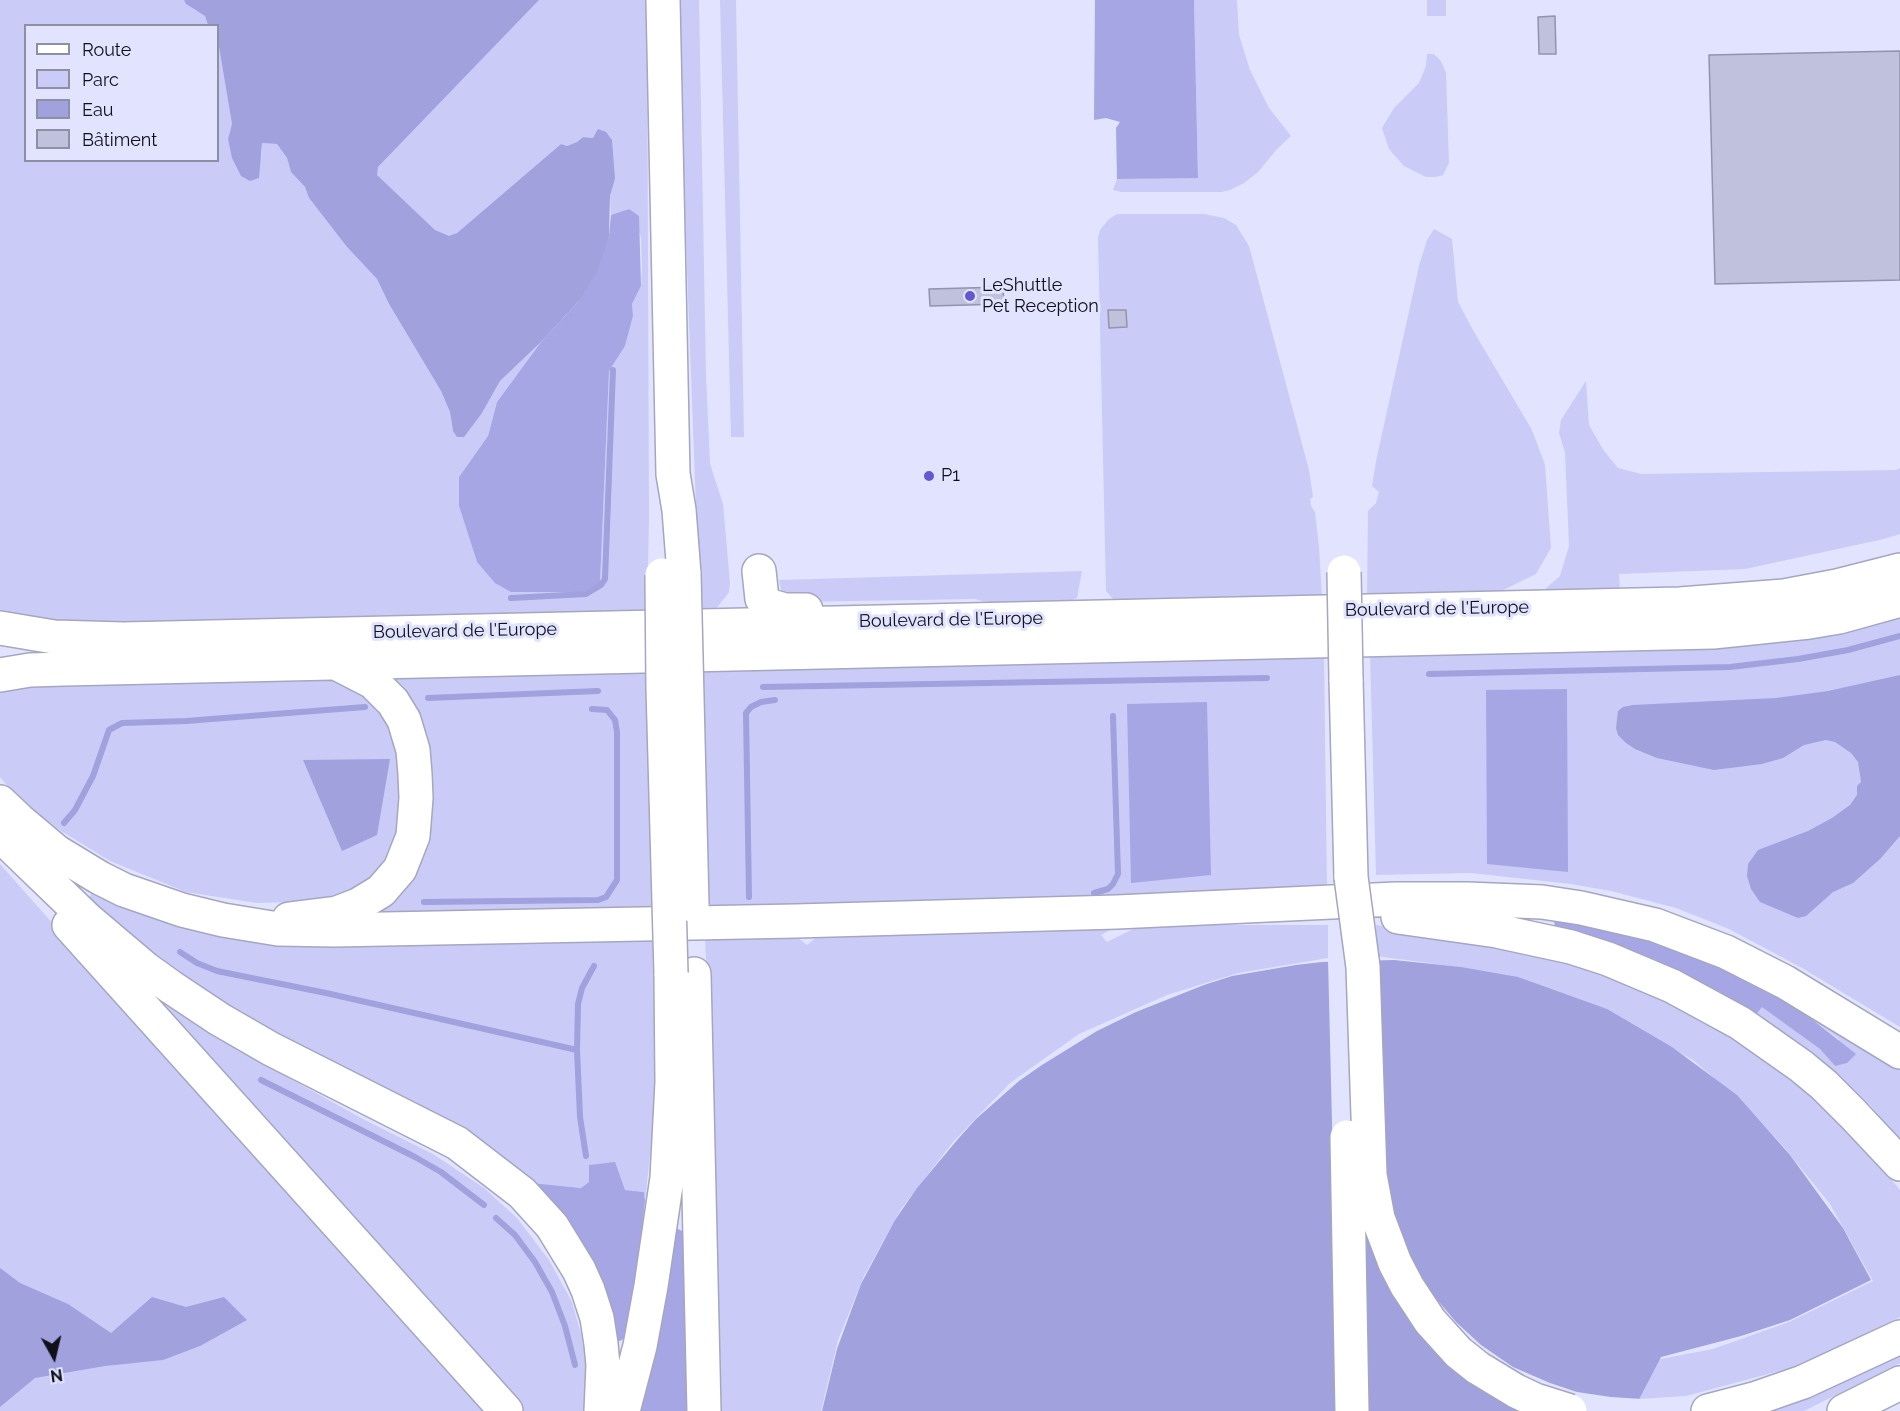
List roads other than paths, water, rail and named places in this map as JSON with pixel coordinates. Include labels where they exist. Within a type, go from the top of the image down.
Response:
[{"type":"main road","points":[[663,0],[673,474],[679,510],[673,575],[682,972],[704,1411]]},
{"type":"main road","name":"Boulevard de l'Europe","points":[[0,628],[54,637],[106,639],[1722,602],[1810,592],[1900,570]]},
{"type":"main road","points":[[705,626],[718,620],[730,610],[749,571],[762,599],[774,609],[942,608],[1014,619]]},
{"type":"main road","points":[[1344,572],[1351,877],[1344,970],[1352,1411]]},
{"type":"main road","name":"Boulevard de l'Europe","points":[[0,675],[30,670],[64,669],[1713,632],[1839,617],[1900,600]]},
{"type":"main road","points":[[223,920],[300,918],[347,910],[381,891],[392,881],[405,861],[413,836],[416,798],[408,729],[400,711],[380,688],[361,675],[335,663]]},
{"type":"main road","points":[[0,802],[57,852],[100,878],[150,900],[223,920],[278,929],[314,931],[1118,912],[1408,899],[1542,902],[1581,908],[1655,925],[1726,952],[1785,982],[1900,1052]]},
{"type":"main road","points":[[0,835],[87,919],[171,987],[219,1019],[271,1049],[457,1143],[522,1193],[552,1226],[575,1263],[588,1290],[597,1318],[601,1344],[603,1365],[601,1411]]},
{"type":"main road","points":[[0,843],[136,1002],[506,1411]]},
{"type":"main road","points":[[1351,877],[1363,967],[1370,1175],[1378,1218],[1395,1263],[1430,1322],[1458,1352],[1478,1368],[1516,1391],[1535,1400],[1570,1411]]},
{"type":"main road","points":[[1118,912],[1308,912],[1386,916],[1486,929],[1581,950],[1672,986],[1710,1005],[1772,1044],[1824,1085],[1900,1164]]},
{"type":"main road","points":[[623,1411],[648,1306],[667,1178],[682,972]]},
{"type":"main road","points":[[1714,1410],[1762,1397],[1803,1382],[1900,1337]]},
{"type":"main road","points":[[1844,1411],[1900,1383]]},
{"type":"water","points":[[184,0],[539,0],[378,167],[377,175],[435,230],[449,236],[457,233],[561,144],[567,146],[583,137],[593,138],[598,129],[606,132],[612,140],[615,179],[610,196],[609,236],[597,272],[578,302],[500,381],[482,413],[464,437],[457,437],[453,431],[450,412],[441,391],[389,304],[377,279],[347,247],[309,198],[305,187],[291,172],[287,158],[277,144],[262,143],[259,178],[250,181],[241,176],[232,158],[228,139],[232,124],[219,47],[219,24],[208,24],[205,16],[186,4]]},
{"type":"water","points":[[1900,675],[1900,836],[1880,859],[1853,883],[1833,892],[1806,916],[1798,918],[1760,902],[1751,889],[1747,876],[1748,864],[1758,850],[1808,831],[1850,805],[1857,795],[1857,786],[1861,782],[1858,762],[1851,753],[1835,742],[1826,740],[1804,745],[1783,758],[1762,764],[1714,770],[1657,758],[1635,749],[1618,735],[1616,728],[1618,711],[1623,707],[1633,705],[1776,698],[1828,691]]},
{"type":"water","points":[[390,759],[377,835],[342,851],[303,760]]},
{"type":"water","points":[[1394,960],[1461,967],[1518,977],[1607,1009],[1672,1047],[1737,1095],[1790,1155],[1843,1228],[1871,1280],[1790,1320],[1741,1336],[1661,1357],[1633,1411],[822,1411],[837,1349],[861,1284],[895,1220],[917,1188],[958,1139],[976,1119],[1019,1081],[1097,1031],[1136,1012],[1204,985],[1232,976],[1296,965]]},
{"type":"water","points":[[0,1268],[20,1283],[68,1304],[111,1333],[152,1297],[186,1307],[224,1297],[247,1320],[200,1346],[163,1360],[105,1366],[35,1378],[0,1407]]},
{"type":"waterway","points":[[511,598],[586,594],[601,585],[605,579],[613,370]]},
{"type":"waterway","points":[[1429,674],[1730,667],[1848,650],[1900,636]]},
{"type":"waterway","points":[[763,687],[1267,678]]},
{"type":"waterway","points":[[428,698],[598,691]]},
{"type":"waterway","points":[[749,897],[746,713],[751,707],[761,702],[775,700]]},
{"type":"waterway","points":[[64,823],[75,810],[93,776],[109,730],[122,723],[186,721],[365,707]]},
{"type":"waterway","points":[[424,902],[598,900],[606,897],[617,880],[617,732],[615,720],[607,710],[592,709]]},
{"type":"waterway","points":[[1094,893],[1108,889],[1118,874],[1113,716]]},
{"type":"waterway","points":[[180,952],[197,963],[217,971],[326,993],[577,1050],[580,1117],[586,1156]]},
{"type":"waterway","points":[[577,1050],[578,1004],[582,988],[594,966]]},
{"type":"waterway","points":[[261,1080],[415,1157],[441,1172],[484,1205]]},
{"type":"waterway","points":[[496,1218],[515,1235],[535,1262],[552,1292],[565,1326],[575,1365]]},
{"type":"place","name":"LeShuttle Pet Reception","points":[[970,296]]},
{"type":"place","name":"P1","points":[[929,476]]}]
